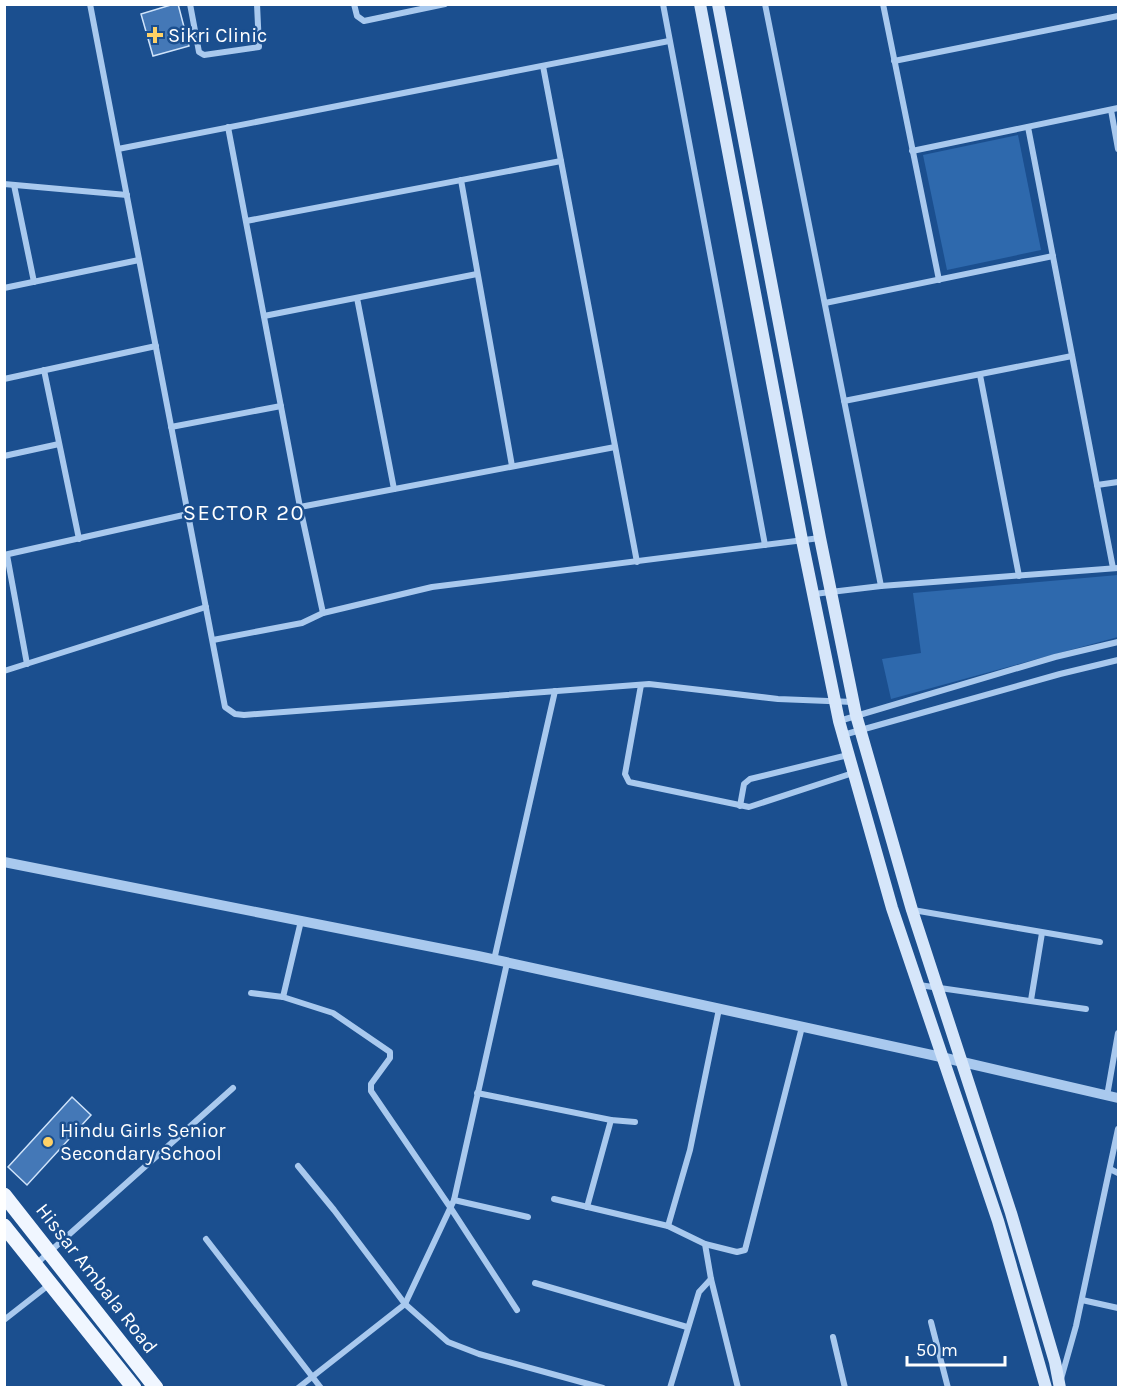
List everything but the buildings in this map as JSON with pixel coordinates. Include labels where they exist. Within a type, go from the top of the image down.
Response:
[{"type":"main road","points":[[700,4],[802,540],[839,721],[892,908],[998,1221],[1046,1388]]},
{"type":"main road","points":[[718,4],[856,715],[912,910],[1011,1213],[1055,1362],[1058,1386]]},
{"type":"main road","name":"Hissar Ambala Road","points":[[4,1195],[156,1388]]},
{"type":"main road","name":"Hissar Ambala Road","points":[[4,1226],[134,1388]]},
{"type":"street","points":[[90,4],[225,707],[229,712],[235,714],[649,684],[778,699],[853,702]]},
{"type":"street","points":[[190,4],[199,52],[204,55],[259,47],[257,4]]},
{"type":"street","points":[[354,4],[357,16],[363,21],[445,4]]},
{"type":"street","points":[[663,4],[765,545]]},
{"type":"street","points":[[765,4],[880,586]]},
{"type":"street","points":[[883,4],[939,280]]},
{"type":"street","points":[[894,61],[1119,16]]},
{"type":"street","points":[[118,149],[669,41]]},
{"type":"street","points":[[543,66],[637,562]]},
{"type":"street","points":[[912,151],[1119,108]]},
{"type":"street","points":[[1111,110],[1119,149]]},
{"type":"street","points":[[228,127],[300,507],[323,613]]},
{"type":"street","points":[[814,594],[880,586],[1116,568],[1097,485],[1028,127]]},
{"type":"street","points":[[246,221],[561,161]]},
{"type":"street","points":[[461,180],[512,466]]},
{"type":"street","points":[[4,184],[127,195]]},
{"type":"street","points":[[14,185],[34,282]]},
{"type":"street","points":[[825,303],[1053,256]]},
{"type":"street","points":[[4,288],[139,260]]},
{"type":"street","points":[[264,316],[477,274]]},
{"type":"street","points":[[357,298],[394,489]]},
{"type":"street","points":[[4,379],[156,346]]},
{"type":"street","points":[[844,401],[1072,356]]},
{"type":"street","points":[[44,370],[79,539]]},
{"type":"street","points":[[980,375],[1019,576]]},
{"type":"street","points":[[171,427],[281,406]]},
{"type":"street","points":[[4,456],[59,444]]},
{"type":"street","points":[[300,507],[615,447]]},
{"type":"street","points":[[1097,485],[1119,483]]},
{"type":"street","points":[[27,664],[6,555],[188,514]]},
{"type":"street","points":[[213,640],[302,623],[323,613],[432,587],[820,537]]},
{"type":"street","points":[[4,671],[206,607]]},
{"type":"street","points":[[839,721],[1055,657],[1119,642]]},
{"type":"street","points":[[843,735],[1060,674],[1119,660]]},
{"type":"street","points":[[641,685],[626,774],[628,781],[752,807],[853,773]]},
{"type":"street","points":[[494,960],[555,691]]},
{"type":"street","points":[[740,806],[744,784],[750,779],[848,755]]},
{"type":"street","points":[[4,862],[494,960],[1119,1098]]},
{"type":"street","points":[[912,910],[1100,942]]},
{"type":"street","points":[[283,997],[302,921]]},
{"type":"street","points":[[1031,1000],[1042,933]]},
{"type":"street","points":[[298,1388],[405,1304],[454,1200],[507,963]]},
{"type":"street","points":[[918,985],[1086,1009]]},
{"type":"street","points":[[251,993],[283,997],[341,1017],[390,1052],[390,1058],[371,1084],[370,1089],[517,1310]]},
{"type":"street","points":[[668,1226],[690,1150],[719,1009]]},
{"type":"street","points":[[554,1199],[668,1226],[705,1244],[742,1252],[747,1247],[802,1027]]},
{"type":"street","points":[[1107,1096],[1119,1032]]},
{"type":"street","points":[[36,1265],[233,1088]]},
{"type":"street","points":[[477,1093],[611,1120],[635,1122]]},
{"type":"street","points":[[587,1207],[611,1120]]},
{"type":"street","points":[[1058,1386],[1064,1372],[1082,1300],[1119,1129]]},
{"type":"street","points":[[298,1166],[405,1304],[448,1342],[455,1346],[603,1388]]},
{"type":"street","points":[[1110,1168],[1119,1173]]},
{"type":"street","points":[[454,1200],[528,1217]]},
{"type":"street","points":[[206,1239],[321,1388]]},
{"type":"street","points":[[705,1244],[711,1279],[738,1388]]},
{"type":"street","points":[[670,1388],[699,1292],[711,1279]]},
{"type":"street","points":[[536,1283],[687,1326]]},
{"type":"street","points":[[4,1320],[51,1284]]},
{"type":"street","points":[[1082,1300],[1119,1308]]},
{"type":"street","points":[[932,1322],[948,1388]]},
{"type":"street","points":[[833,1337],[845,1388]]},
{"type":"shaded area","points":[[1018,135],[1041,250],[947,270],[923,155]]},
{"type":"shaded area","points":[[1118,575],[1118,637],[891,699],[882,659],[921,653],[913,593]]},
{"type":"place","name":"Sikri Clinic","points":[[155,35]]},
{"type":"place","name":"Hindu Girls Senior Secondary School","points":[[48,1142]]},
{"type":"district","name":"SECTOR 20","points":[[244,512]]}]
